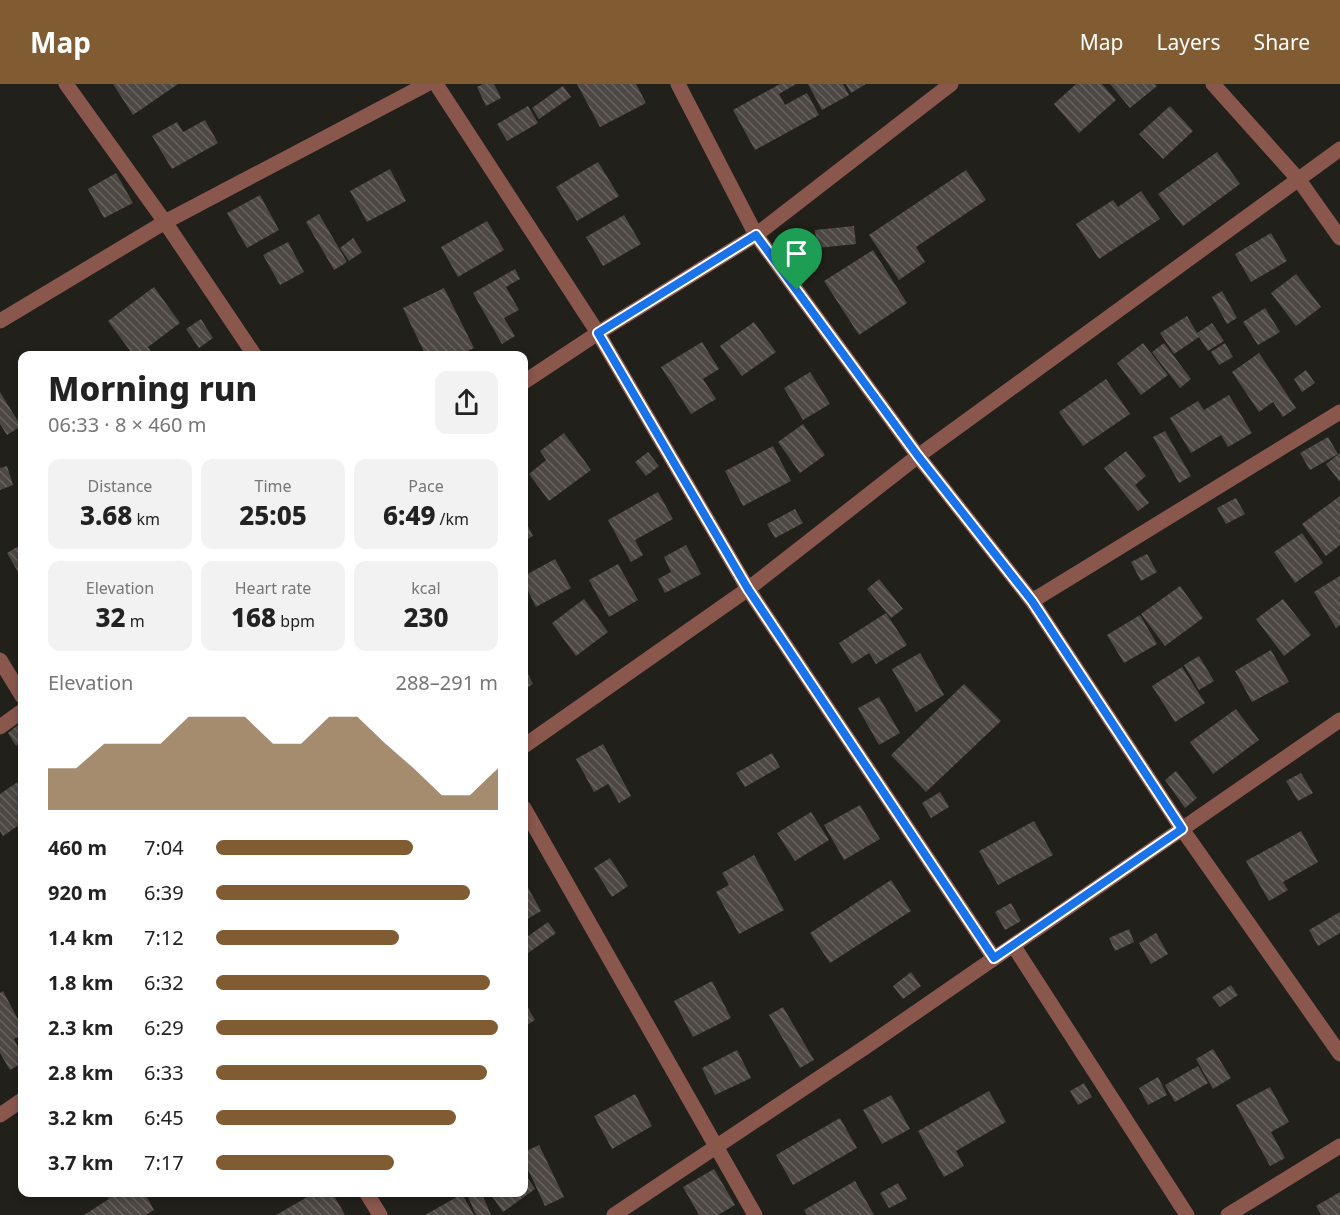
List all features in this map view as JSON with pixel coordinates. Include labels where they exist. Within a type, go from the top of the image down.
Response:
[{"type":"street","points":[[66,84],[165,222],[252,351]]},
{"type":"street","points":[[0,321],[165,222],[427,84]]},
{"type":"street","points":[[436,84],[598,333],[748,589],[994,958]]},
{"type":"street","points":[[678,84],[756,235],[918,456],[1032,601],[1182,829],[1340,1054]]},
{"type":"street","points":[[528,379],[756,235],[951,84]]},
{"type":"street","points":[[1213,84],[1299,180],[1340,238]]},
{"type":"street","points":[[528,743],[748,589],[918,456],[1340,149]]},
{"type":"street","points":[[1032,601],[1340,412]]},
{"type":"street","points":[[0,660],[18,689]]},
{"type":"street","points":[[0,727],[18,714]]},
{"type":"street","points":[[614,1215],[717,1147],[1340,720]]},
{"type":"street","points":[[528,815],[755,1215]]},
{"type":"street","points":[[1013,945],[1187,1215]]},
{"type":"street","points":[[0,1115],[18,1103]]},
{"type":"street","points":[[1228,1215],[1340,1146]]},
{"type":"street","points":[[369,1197],[380,1215]]},
{"type":"building","points":[[113,84],[178,84],[133,115]]},
{"type":"building","points":[[483,84],[494,84],[501,98],[486,106],[477,87]]},
{"type":"building","points":[[577,84],[636,84],[646,103],[600,127]]},
{"type":"building","points":[[780,84],[796,84],[779,94],[785,105],[807,93],[819,115],[755,150],[733,110]]},
{"type":"building","points":[[808,84],[843,84],[849,95],[822,110]]},
{"type":"building","points":[[846,84],[866,84],[851,93]]},
{"type":"building","points":[[1076,84],[1102,84],[1116,100],[1079,133],[1054,104]]},
{"type":"building","points":[[1110,84],[1155,84],[1157,86],[1130,108]]},
{"type":"building","points":[[563,86],[571,97],[539,119],[532,108]]},
{"type":"building","points":[[528,106],[538,123],[507,141],[497,124]]},
{"type":"building","points":[[1170,106],[1193,131],[1163,159],[1139,134]]},
{"type":"building","points":[[205,120],[218,143],[172,169],[152,136],[177,122],[183,132]]},
{"type":"building","points":[[1217,152],[1240,184],[1183,226],[1158,194]]},
{"type":"building","points":[[598,162],[619,196],[577,221],[556,187]]},
{"type":"building","points":[[390,169],[406,201],[367,222],[350,191]]},
{"type":"building","points":[[966,170],[986,200],[916,247],[925,262],[899,280],[869,235]]},
{"type":"building","points":[[116,173],[133,203],[104,218],[88,189]]},
{"type":"building","points":[[1141,191],[1160,219],[1099,259],[1076,224],[1113,200],[1118,207]]},
{"type":"building","points":[[260,195],[279,230],[247,248],[227,213]]},
{"type":"building","points":[[319,214],[347,262],[334,270],[306,222]]},
{"type":"building","points":[[624,215],[641,244],[603,266],[586,237]]},
{"type":"building","points":[[487,221],[504,250],[458,277],[441,247]]},
{"type":"building","points":[[854,226],[856,244],[817,248],[815,230]]},
{"type":"building","points":[[1271,233],[1287,261],[1251,282],[1235,254]]},
{"type":"building","points":[[353,238],[362,252],[349,261],[340,248]]},
{"type":"building","points":[[288,242],[304,272],[280,285],[263,255]]},
{"type":"building","points":[[873,250],[907,303],[859,335],[824,281]]},
{"type":"building","points":[[515,269],[520,279],[506,287],[519,310],[504,318],[515,336],[502,344],[473,293]]},
{"type":"building","points":[[1296,274],[1321,307],[1296,326],[1271,293]]},
{"type":"building","points":[[154,287],[180,323],[148,347],[151,351],[130,351],[108,321]]},
{"type":"building","points":[[444,288],[474,348],[468,351],[424,351],[403,308]]},
{"type":"building","points":[[1222,291],[1237,318],[1227,324],[1212,297]]},
{"type":"building","points":[[1265,308],[1280,332],[1258,345],[1243,322]]},
{"type":"building","points":[[1187,316],[1197,333],[1212,323],[1224,341],[1208,351],[1199,337],[1174,354],[1160,333]]},
{"type":"building","points":[[201,319],[213,338],[199,348],[186,329]]},
{"type":"building","points":[[754,322],[776,352],[742,376],[720,346]]},
{"type":"building","points":[[702,342],[719,369],[703,379],[716,399],[691,414],[661,367]]},
{"type":"building","points":[[1143,343],[1168,375],[1141,395],[1117,363]]},
{"type":"building","points":[[1164,343],[1191,379],[1180,388],[1152,352]]},
{"type":"building","points":[[1225,343],[1233,357],[1219,365],[1211,352]]},
{"type":"building","points":[[1259,353],[1296,408],[1283,417],[1273,402],[1259,412],[1232,372]]},
{"type":"building","points":[[1306,370],[1315,383],[1302,392],[1294,379]]},
{"type":"building","points":[[810,372],[830,404],[803,420],[784,388]]},
{"type":"building","points":[[1106,379],[1130,414],[1083,446],[1059,412]]},
{"type":"building","points":[[0,392],[18,421],[18,428],[7,435],[0,424]]},
{"type":"building","points":[[1229,395],[1252,433],[1228,447],[1221,435],[1191,453],[1170,418],[1198,401],[1204,410]]},
{"type":"building","points":[[803,424],[825,455],[800,473],[778,442]]},
{"type":"building","points":[[1165,431],[1191,476],[1179,483],[1153,437]]},
{"type":"building","points":[[564,433],[591,470],[549,501],[529,474],[546,460],[540,451]]},
{"type":"building","points":[[1328,437],[1338,454],[1310,470],[1300,453]]},
{"type":"building","points":[[773,446],[791,481],[743,506],[725,471]]},
{"type":"building","points":[[1126,451],[1146,476],[1135,485],[1149,503],[1138,511],[1104,468]]},
{"type":"building","points":[[648,452],[659,466],[646,476],[635,462]]},
{"type":"building","points":[[1340,453],[1340,482],[1326,464]]},
{"type":"building","points":[[7,466],[13,485],[0,490],[0,468]]},
{"type":"building","points":[[658,492],[673,519],[635,540],[643,555],[631,562],[608,520]]},
{"type":"building","points":[[1340,496],[1340,545],[1326,556],[1302,524]]},
{"type":"building","points":[[1236,498],[1245,514],[1226,524],[1217,508]]},
{"type":"building","points":[[795,509],[803,523],[775,538],[767,524]]},
{"type":"building","points":[[528,526],[533,536],[528,539]]},
{"type":"building","points":[[1302,533],[1323,563],[1295,583],[1274,552]]},
{"type":"building","points":[[686,545],[701,574],[665,593],[658,579],[671,572],[664,557]]},
{"type":"building","points":[[18,546],[18,572],[7,553]]},
{"type":"building","points":[[1147,554],[1157,572],[1141,581],[1131,562]]},
{"type":"building","points":[[555,559],[571,588],[536,607],[528,591],[528,574]]},
{"type":"building","points":[[618,564],[638,600],[609,617],[589,580]]},
{"type":"building","points":[[1340,576],[1340,625],[1336,628],[1314,592]]},
{"type":"building","points":[[879,579],[903,609],[891,618],[867,589]]},
{"type":"building","points":[[1180,586],[1203,618],[1165,646],[1141,614]]},
{"type":"building","points":[[584,599],[608,632],[576,656],[552,623]]},
{"type":"building","points":[[1283,599],[1311,635],[1284,656],[1256,619]]},
{"type":"building","points":[[886,613],[907,645],[876,664],[869,653],[852,664],[839,643]]},
{"type":"building","points":[[1140,615],[1157,644],[1124,663],[1107,635]]},
{"type":"building","points":[[1271,650],[1289,682],[1252,702],[1235,671]]},
{"type":"building","points":[[920,653],[944,695],[916,712],[892,669]]},
{"type":"building","points":[[1199,656],[1214,681],[1199,690],[1184,665]]},
{"type":"building","points":[[1182,667],[1205,703],[1175,722],[1152,686]]},
{"type":"building","points":[[528,674],[533,684],[528,687]]},
{"type":"building","points":[[964,684],[1001,721],[926,792],[891,755]]},
{"type":"building","points":[[879,697],[900,733],[879,745],[858,708]]},
{"type":"building","points":[[1236,709],[1259,740],[1213,774],[1190,742]]},
{"type":"building","points":[[18,725],[18,745],[16,746],[8,733]]},
{"type":"building","points":[[603,744],[631,796],[619,803],[608,784],[594,792],[576,759]]},
{"type":"building","points":[[772,753],[780,767],[745,787],[736,773]]},
{"type":"building","points":[[1176,771],[1197,798],[1185,808],[1165,780]]},
{"type":"building","points":[[1301,773],[1313,793],[1298,801],[1286,781]]},
{"type":"building","points":[[18,782],[18,826],[3,836],[0,831],[0,794]]},
{"type":"building","points":[[940,792],[949,807],[931,818],[922,803]]},
{"type":"building","points":[[860,805],[880,839],[844,860],[824,825]]},
{"type":"building","points":[[811,812],[829,840],[795,861],[777,833]]},
{"type":"building","points":[[1034,821],[1053,855],[998,885],[979,851]]},
{"type":"building","points":[[1301,831],[1318,862],[1283,882],[1288,890],[1269,901],[1246,861]]},
{"type":"building","points":[[754,855],[784,910],[739,934],[716,892],[729,885],[722,873]]},
{"type":"building","points":[[610,858],[628,886],[612,897],[594,868]]},
{"type":"building","points":[[891,880],[911,911],[830,963],[810,933]]},
{"type":"building","points":[[528,888],[541,911],[528,919]]},
{"type":"building","points":[[1011,903],[1021,921],[1005,930],[995,912]]},
{"type":"building","points":[[1340,912],[1340,933],[1318,946],[1309,930]]},
{"type":"building","points":[[548,922],[556,933],[528,953],[528,936]]},
{"type":"building","points":[[1129,929],[1134,942],[1115,951],[1109,938]]},
{"type":"building","points":[[1156,933],[1168,954],[1151,964],[1139,943]]},
{"type":"building","points":[[911,972],[921,986],[903,999],[893,986]]},
{"type":"building","points":[[712,981],[731,1018],[693,1037],[674,1001]]},
{"type":"building","points":[[1231,985],[1238,995],[1220,1007],[1212,997]]},
{"type":"building","points":[[3,991],[18,1019],[18,1037],[14,1039],[18,1047],[18,1065],[10,1070],[0,1053],[0,993]]},
{"type":"building","points":[[783,1007],[814,1060],[800,1068],[769,1015]]},
{"type":"building","points":[[528,1008],[535,1020],[528,1024]]},
{"type":"building","points":[[1213,1049],[1231,1078],[1213,1089],[1196,1059]]},
{"type":"building","points":[[737,1050],[751,1078],[715,1095],[702,1068]]},
{"type":"building","points":[[1198,1066],[1208,1083],[1175,1102],[1165,1085]]},
{"type":"building","points":[[1158,1077],[1167,1095],[1148,1105],[1139,1088]]},
{"type":"building","points":[[1084,1083],[1092,1097],[1078,1105],[1070,1091]]},
{"type":"building","points":[[1270,1087],[1289,1122],[1271,1132],[1285,1158],[1270,1166],[1236,1105]]},
{"type":"building","points":[[989,1091],[1006,1122],[956,1151],[964,1166],[944,1177],[918,1131]]},
{"type":"building","points":[[635,1094],[652,1126],[612,1149],[594,1116]]},
{"type":"building","points":[[891,1095],[910,1129],[882,1144],[863,1110]]},
{"type":"building","points":[[840,1118],[857,1148],[793,1185],[776,1155]]},
{"type":"building","points":[[539,1145],[564,1197],[545,1206],[528,1170],[528,1150]]},
{"type":"building","points":[[714,1169],[735,1205],[718,1215],[699,1215],[683,1187]]},
{"type":"building","points":[[528,1178],[535,1189],[528,1194]]},
{"type":"building","points":[[855,1181],[874,1215],[807,1215],[804,1210]]},
{"type":"building","points":[[898,1183],[907,1199],[889,1208],[880,1193]]},
{"type":"building","points":[[1340,1192],[1340,1215],[1321,1215],[1316,1206]]},
{"type":"building","points":[[108,1197],[147,1197],[154,1210],[146,1215],[84,1215],[109,1199]]},
{"type":"building","points":[[307,1197],[335,1197],[345,1215],[276,1215]]},
{"type":"building","points":[[457,1197],[464,1197],[474,1215],[425,1215]]},
{"type":"building","points":[[468,1197],[483,1197],[491,1215],[476,1215]]},
{"type":"building","points":[[492,1197],[524,1197],[503,1212]]},
{"type":"route","points":[[756,235],[797,290],[918,456],[1032,601],[1182,829],[994,958],[748,589],[598,333],[756,235]]}]
